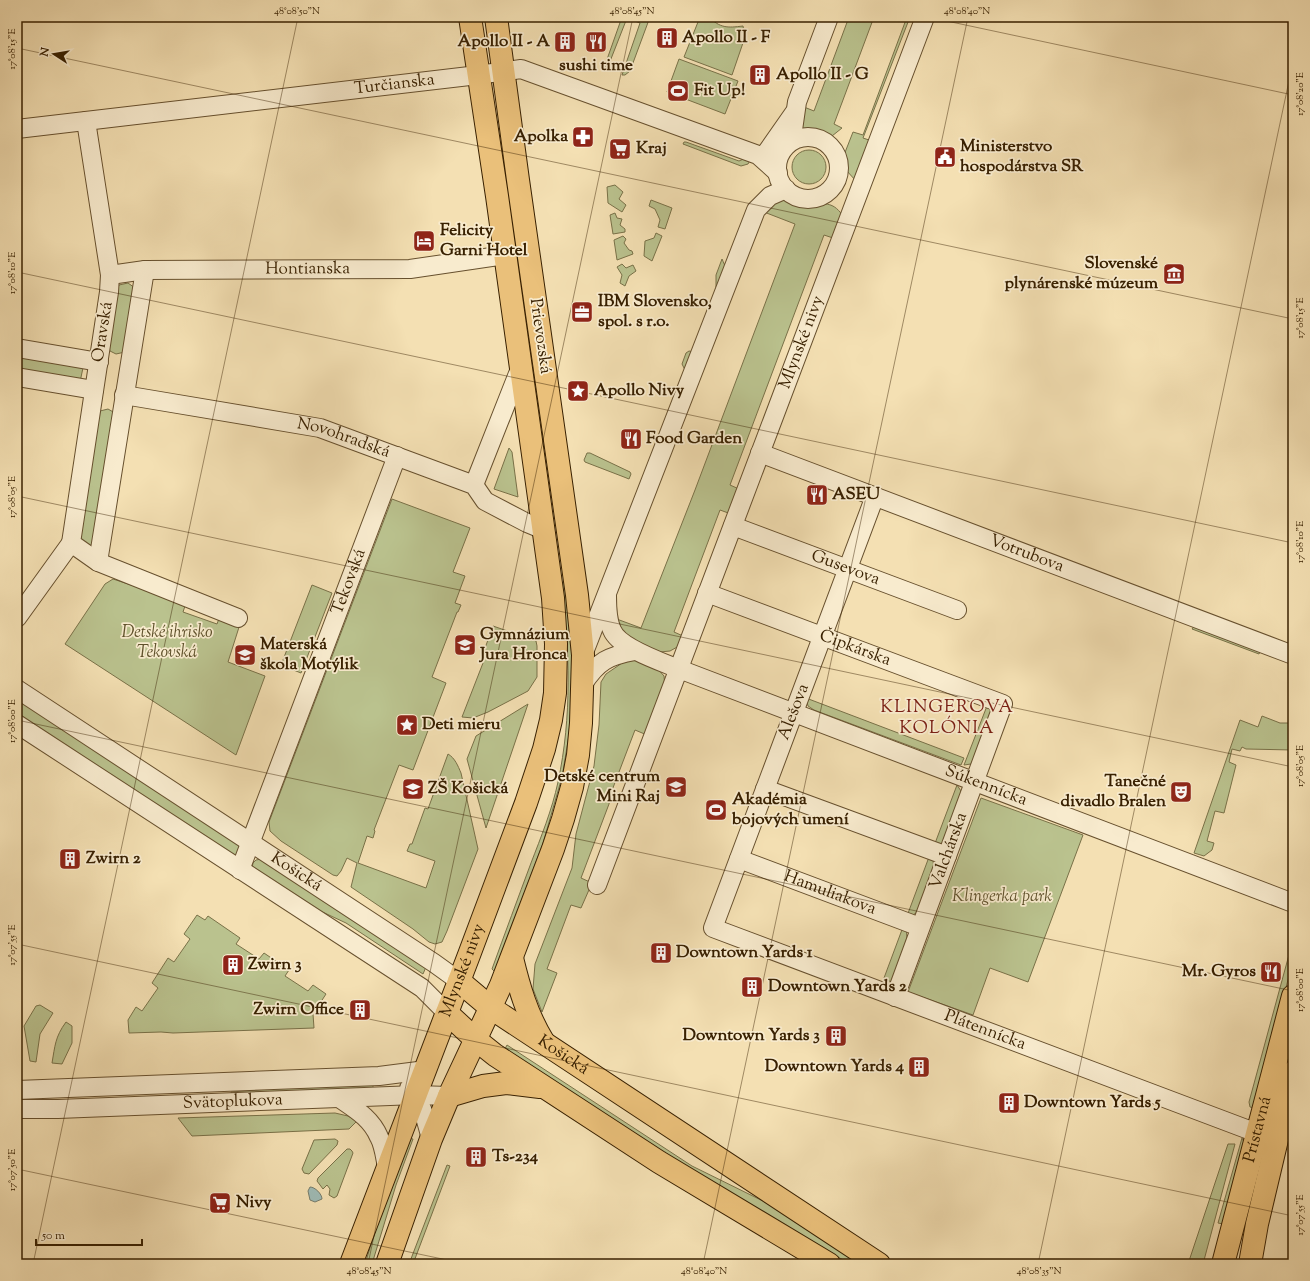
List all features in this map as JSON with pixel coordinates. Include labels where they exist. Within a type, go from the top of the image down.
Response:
[{"type":"main road","name":"Prievozská","points":[[470,17],[553,598],[556,672]]},
{"type":"main road","name":"Prievozská","points":[[496,17],[577,595],[583,655]]},
{"type":"main road","points":[[387,1264],[431,1139],[449,1096],[491,1008],[512,958],[552,849],[572,787],[578,755],[581,723],[583,655]]},
{"type":"main road","name":"Mlynské nivy","points":[[351,1264],[426,1070],[526,802],[544,749],[551,720],[556,672]]},
{"type":"main road","points":[[512,958],[524,1003],[533,1025],[544,1044]]},
{"type":"main road","name":"Košická","points":[[459,981],[491,1008],[544,1044],[879,1264]]},
{"type":"main road","name":"Prístavná","points":[[1223,1264],[1293,996]]},
{"type":"main road","name":"Košická","points":[[447,1013],[495,1055],[659,1162],[829,1264]]},
{"type":"main road","name":"Prístavná","points":[[1250,1264],[1257,1224],[1293,1072]]},
{"type":"main road","points":[[449,1096],[484,1086],[506,1083],[547,1088]]},
{"type":"street","points":[[762,154],[791,142],[804,137],[813,137],[822,140],[829,145],[838,159],[839,166],[837,178],[832,187],[825,194],[817,197],[804,198],[792,194],[782,181],[778,161],[780,155],[791,142],[794,112],[797,102],[829,17]]},
{"type":"street","name":"Mlynské nivy","points":[[597,885],[925,17]]},
{"type":"street","name":"Turčianska","points":[[17,129],[521,69],[762,154],[782,181]]},
{"type":"street","points":[[762,154],[794,112]]},
{"type":"street","name":"Oravská","points":[[17,618],[71,543],[109,292],[110,275],[86,121]]},
{"type":"street","points":[[825,194],[856,199],[850,182],[837,178]]},
{"type":"street","points":[[583,655],[756,210],[782,181]]},
{"type":"street","name":"Hontianska","points":[[110,275],[145,270],[410,269],[505,255]]},
{"type":"street","name":"Oravská","points":[[98,562],[145,270]]},
{"type":"street","points":[[17,348],[98,362]]},
{"type":"street","name":"Prievozská","points":[[474,485],[521,366]]},
{"type":"street","points":[[17,378],[94,390]]},
{"type":"street","name":"Novohradská","points":[[124,395],[320,428],[474,485]]},
{"type":"street","name":"Votrubova","points":[[760,453],[1293,655]]},
{"type":"street","name":"Tekovská","points":[[250,843],[397,456]]},
{"type":"street","points":[[474,485],[485,500],[527,523],[544,530]]},
{"type":"street","name":"Alešova","points":[[713,928],[875,496]]},
{"type":"street","name":"Gusevova","points":[[733,526],[958,610]]},
{"type":"street","points":[[71,543],[98,562],[238,618]]},
{"type":"street","name":"Čipkárska","points":[[707,593],[1003,704]]},
{"type":"street","points":[[607,596],[607,606],[612,632],[616,637],[635,651],[679,669]]},
{"type":"street","points":[[583,684],[593,670],[604,661],[620,654],[635,651]]},
{"type":"street","name":"Súkennícka","points":[[679,669],[1293,903]]},
{"type":"street","name":"Košická","points":[[17,689],[434,963],[459,981]]},
{"type":"street","name":"Valchárska","points":[[895,997],[1003,704]]},
{"type":"street","name":"Košická","points":[[17,724],[422,988],[447,1013]]},
{"type":"street","points":[[765,789],[947,856]]},
{"type":"street","name":"Košická","points":[[240,870],[250,843]]},
{"type":"street","name":"Hamuliakova","points":[[739,859],[920,927]]},
{"type":"street","name":"Plátennícka","points":[[713,928],[1257,1133]]},
{"type":"street","name":"Svätoplukova","points":[[17,1090],[379,1076],[426,1070]]},
{"type":"street","points":[[379,1076],[395,1078],[404,1083],[416,1095],[425,1115],[431,1139]]},
{"type":"street","name":"Svätoplukova","points":[[17,1109],[58,1109],[416,1095],[449,1096]]},
{"type":"street","points":[[339,1098],[363,1114],[373,1125],[380,1138],[388,1167]]},
{"type":"green space","points":[[622,17],[650,17],[630,71],[625,75],[622,75],[640,23],[627,18],[607,69],[605,65]]},
{"type":"green space","points":[[700,17],[709,17],[720,25],[724,26],[743,26],[745,37],[732,75],[684,57]]},
{"type":"green space","points":[[849,17],[874,17],[834,124],[842,128],[832,136],[800,131],[804,107],[814,111]]},
{"type":"green space","points":[[907,17],[910,17],[863,138],[872,141],[856,181],[846,170],[844,155],[853,132],[863,135]]},
{"type":"green space","points":[[679,59],[738,81],[725,114],[667,92]]},
{"type":"green space","points":[[684,142],[739,161],[746,158],[751,159],[748,164],[741,166],[683,144]]},
{"type":"green space","points":[[806,150],[812,150],[816,151],[823,157],[826,167],[825,174],[819,181],[812,184],[806,184],[802,183],[795,177],[792,170],[792,164],[793,160],[799,153]]},
{"type":"green space","points":[[615,185],[623,192],[619,199],[626,205],[622,212],[608,203],[607,187]]},
{"type":"green space","points":[[788,198],[809,204],[830,205],[839,210],[843,216],[836,239],[824,235],[730,485],[739,489],[731,514],[720,510],[674,632],[683,636],[679,646],[670,651],[660,652],[628,640],[614,618],[641,628],[695,490],[795,224],[764,212],[768,203]]},
{"type":"green space","points":[[651,200],[672,208],[665,229],[658,227],[660,220],[655,209],[649,206]]},
{"type":"green space","points":[[615,213],[617,218],[622,219],[620,225],[625,229],[625,232],[613,234],[610,215]]},
{"type":"green space","points":[[656,233],[662,236],[652,261],[644,256],[645,241],[654,238]]},
{"type":"green space","points":[[623,236],[626,239],[624,243],[633,254],[617,260],[614,240]]},
{"type":"green space","points":[[722,259],[726,268],[726,274],[723,280],[716,287],[716,275]]},
{"type":"green space","points":[[622,264],[626,268],[633,265],[636,271],[629,276],[625,286],[620,283],[622,275],[617,267]]},
{"type":"green space","points":[[128,283],[135,288],[125,352],[116,354],[110,351],[108,344],[116,293],[119,285]]},
{"type":"green space","points":[[17,351],[84,363],[80,382],[17,372]]},
{"type":"green space","points":[[689,351],[694,352],[687,374],[682,364],[686,353]]},
{"type":"green space","points":[[108,409],[115,413],[95,543],[90,546],[83,545],[78,533],[100,411]]},
{"type":"green space","points":[[509,448],[512,452],[518,497],[494,489]]},
{"type":"green space","points":[[587,453],[590,453],[630,472],[631,474],[629,479],[585,462],[584,460]]},
{"type":"green space","points":[[392,499],[470,528],[453,572],[465,576],[455,603],[461,605],[432,677],[446,683],[413,770],[399,765],[374,830],[373,838],[367,836],[358,863],[426,888],[435,861],[407,851],[410,844],[412,844],[425,808],[428,809],[448,754],[453,758],[461,773],[478,849],[447,931],[442,942],[435,944],[429,942],[413,929],[351,887],[357,863],[347,858],[337,876],[333,875],[281,841],[270,831],[269,822]]},
{"type":"green space","name":"Detské ihrisko Tekovská","points":[[113,579],[186,603],[183,612],[217,624],[220,616],[240,624],[228,662],[265,676],[236,755],[65,644],[105,584]]},
{"type":"green space","points":[[565,581],[572,657],[572,692],[569,735],[562,777],[543,843],[495,972],[492,969],[556,792],[563,757],[566,733],[568,683],[568,658],[561,583]]},
{"type":"green space","points":[[312,585],[332,593],[301,673],[281,665]]},
{"type":"green space","points":[[1195,625],[1260,652],[1259,654],[1192,629]]},
{"type":"green space","points":[[493,626],[536,641],[537,677],[528,691],[488,712],[473,718],[462,717],[483,663],[480,662]]},
{"type":"green space","points":[[628,659],[656,667],[664,676],[665,687],[647,735],[635,730],[611,793],[609,804],[581,878],[592,883],[581,908],[571,905],[547,969],[557,973],[542,1012],[533,989],[535,964],[572,868],[576,834],[594,766],[599,725],[601,682],[606,674]]},
{"type":"green space","points":[[17,698],[239,844],[241,855],[235,857],[17,715]]},
{"type":"green space","points":[[806,698],[964,758],[961,765],[814,710],[808,706]]},
{"type":"green space","points":[[528,704],[486,828],[467,759],[476,736]]},
{"type":"green space","points":[[987,706],[992,713],[976,760],[971,764],[964,765]]},
{"type":"green space","points":[[1262,716],[1280,723],[1293,723],[1293,750],[1246,749],[1242,747],[1240,751],[1232,749],[1229,762],[1236,765],[1224,813],[1215,811],[1207,841],[1214,843],[1212,850],[1204,856],[1194,853],[1240,720],[1258,727]]},
{"type":"green space","points":[[957,785],[961,791],[961,797],[943,843],[934,846]]},
{"type":"green space","name":"Klingerka park","points":[[981,798],[1083,835],[1028,982],[990,968],[973,1015],[908,992]]},
{"type":"green space","points":[[929,857],[933,860],[934,870],[919,910],[911,916],[907,916]]},
{"type":"green space","points":[[262,859],[426,967],[423,974],[346,923],[299,901],[252,868],[253,863],[256,860]]},
{"type":"green space","points":[[197,915],[205,920],[208,916],[240,938],[236,944],[259,959],[264,953],[289,970],[285,976],[308,991],[313,985],[326,994],[313,1014],[314,1028],[129,1033],[128,1020],[136,1007],[142,1011],[158,988],[152,983],[168,958],[174,962],[190,939],[184,934]]},
{"type":"green space","points":[[903,927],[906,930],[907,936],[905,949],[891,982],[884,978]]},
{"type":"green space","points":[[1293,940],[1293,961],[1254,1108],[1250,1107],[1249,1102]]},
{"type":"green space","points":[[40,1005],[53,1013],[40,1034],[36,1062],[30,1061],[24,1026],[36,1006]]},
{"type":"green space","points":[[66,1022],[72,1026],[72,1043],[62,1064],[52,1063],[58,1037]]},
{"type":"green space","points":[[507,1045],[692,1166],[765,1202],[862,1264],[850,1264],[713,1184],[505,1049]]},
{"type":"green space","points":[[373,1084],[373,1089],[232,1094],[231,1092],[295,1087]]},
{"type":"green space","points":[[335,1113],[348,1116],[357,1121],[349,1129],[192,1136],[178,1118]]},
{"type":"green space","points":[[408,1138],[413,1139],[396,1185],[372,1264],[365,1264],[385,1200]]},
{"type":"green space","points":[[1242,1138],[1246,1146],[1223,1224],[1218,1223]]},
{"type":"green space","points":[[335,1139],[338,1141],[337,1145],[309,1174],[304,1173],[302,1169],[314,1140]]},
{"type":"green space","points":[[1228,1144],[1235,1144],[1203,1264],[1188,1264]]},
{"type":"green space","points":[[347,1149],[350,1149],[353,1153],[337,1196],[334,1198],[329,1195],[330,1189],[327,1185],[323,1189],[317,1181],[318,1178]]},
{"type":"green space","points":[[447,1165],[450,1166],[413,1264],[409,1264]]},
{"type":"water","points":[[310,1187],[318,1191],[322,1199],[315,1202],[310,1200],[308,1191]]},
{"type":"place","name":"Apollo II - F","points":[[667,38]]},
{"type":"place","name":"Apollo II - A","points":[[565,42]]},
{"type":"place","name":"sushi time","points":[[596,42]]},
{"type":"place","name":"Apollo II - G","points":[[760,75]]},
{"type":"place","name":"Fit Up!","points":[[678,91]]},
{"type":"place","name":"Apolka","points":[[583,137]]},
{"type":"place","name":"Kraj","points":[[620,149]]},
{"type":"place","name":"Ministerstvo hospodárstva SR","points":[[945,157]]},
{"type":"place","name":"Felicity Garni Hotel","points":[[424,241]]},
{"type":"place","name":"Slovenské plynárenské múzeum","points":[[1174,274]]},
{"type":"place","name":"IBM Slovensko, spol. s r.o.","points":[[582,312]]},
{"type":"place","name":"Apollo Nivy","points":[[578,391]]},
{"type":"place","name":"Food Garden","points":[[631,439]]},
{"type":"place","name":"ASEU","points":[[817,495]]},
{"type":"place","name":"Gymnázium Jura Hronca","points":[[465,645]]},
{"type":"place","name":"Materská škola Motýlik","points":[[245,655]]},
{"type":"place","name":"Deti mieru","points":[[407,725]]},
{"type":"place","name":"Detské centrum Mini Raj","points":[[676,787]]},
{"type":"place","name":"ZŠ Košická","points":[[413,789]]},
{"type":"place","name":"Tanečné divadlo Bralen","points":[[1181,792]]},
{"type":"place","name":"Akadémia bojových umení","points":[[716,810]]},
{"type":"place","name":"Zwirn 2","points":[[70,859]]},
{"type":"place","name":"Downtown Yards 1","points":[[661,953]]},
{"type":"place","name":"Zwirn 3","points":[[233,965]]},
{"type":"place","name":"Mr. Gyros","points":[[1271,972]]},
{"type":"place","name":"Downtown Yards 2","points":[[752,987]]},
{"type":"place","name":"Zwirn Office","points":[[360,1010]]},
{"type":"place","name":"Downtown Yards 3","points":[[836,1036]]},
{"type":"place","name":"Downtown Yards 4","points":[[919,1067]]},
{"type":"place","name":"Downtown Yards 5","points":[[1009,1103]]},
{"type":"place","name":"Ts-234","points":[[476,1157]]},
{"type":"place","name":"Nivy","points":[[220,1203]]},
{"type":"district","name":"KLINGEROVA KOLÓNIA","points":[[947,718]]}]
